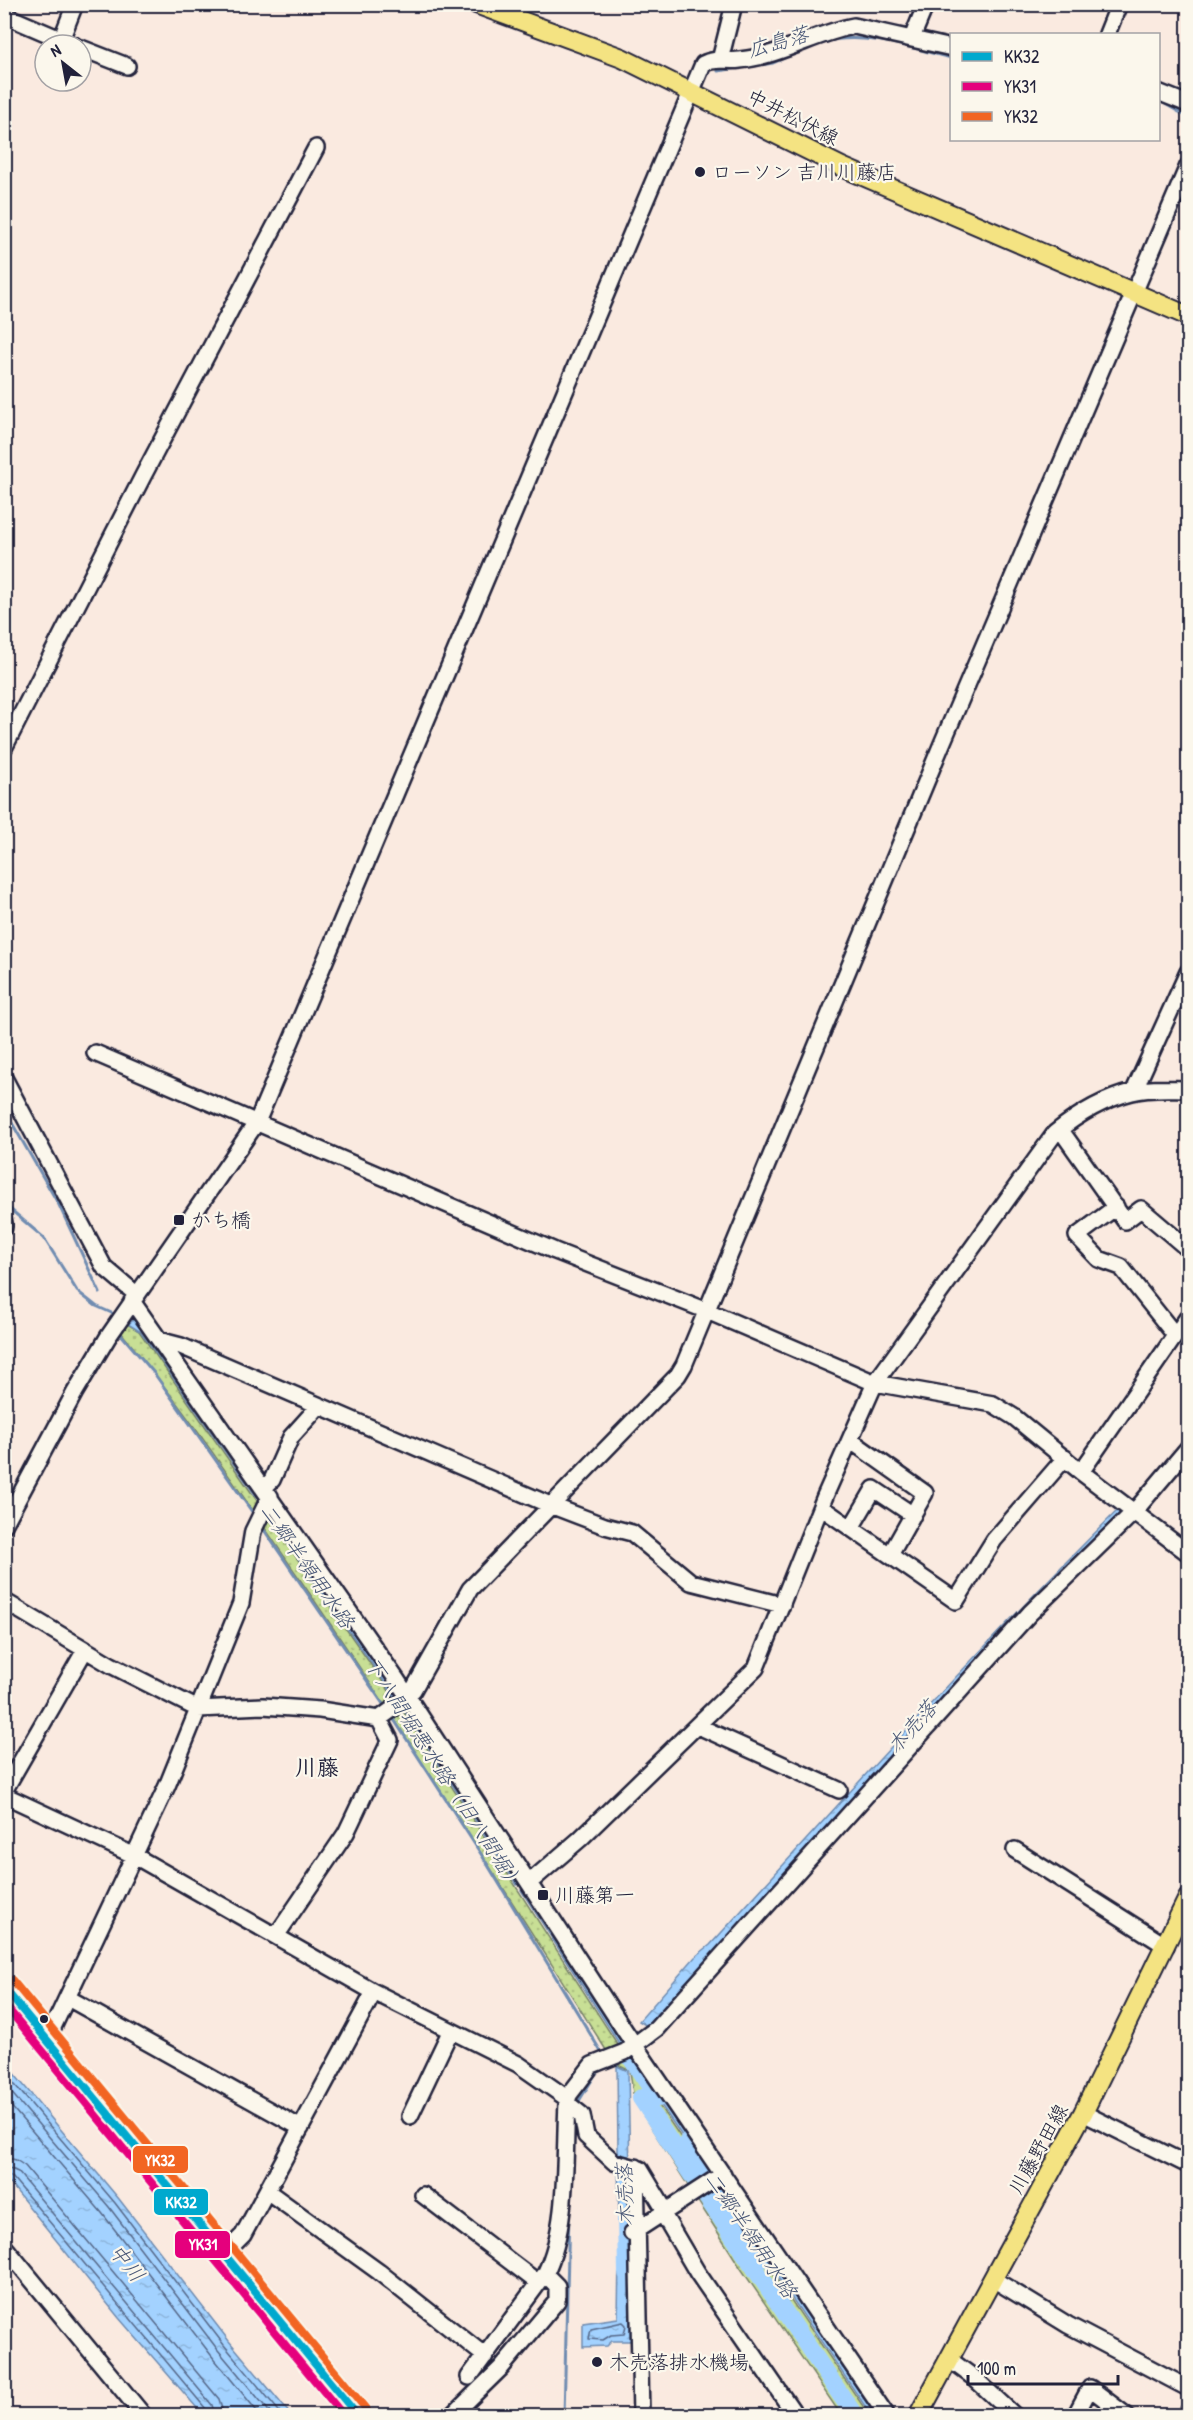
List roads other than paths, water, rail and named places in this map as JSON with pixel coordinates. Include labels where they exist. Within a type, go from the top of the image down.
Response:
[{"type":"main road","name":"中井松伏線","points":[[476,4],[589,44],[692,91],[852,171],[1188,316]]},
{"type":"main road","name":"川藤野田線","points":[[918,2415],[1083,2113],[1188,1898]]},
{"type":"main road","points":[[4,1988],[223,2255],[358,2415]]},
{"type":"street","points":[[69,33],[75,4]]},
{"type":"street","points":[[720,60],[734,4]]},
{"type":"street","points":[[912,39],[926,4]]},
{"type":"street","points":[[1107,33],[1119,4]]},
{"type":"street","points":[[4,15],[46,33]]},
{"type":"street","points":[[4,1525],[75,1392],[112,1330],[257,1122],[703,64],[710,60],[740,60],[776,53],[838,28],[854,26],[950,48]]},
{"type":"street","points":[[93,53],[127,66]]},
{"type":"street","points":[[1160,93],[1188,104]]},
{"type":"street","points":[[4,748],[143,476],[316,148]]},
{"type":"street","points":[[4,1602],[85,1650],[198,1709],[263,1706],[320,1710],[379,1719],[413,1690],[470,1589],[678,1375],[941,746],[1136,293],[1188,166]]},
{"type":"street","points":[[1134,1091],[1188,972]]},
{"type":"street","points":[[95,1053],[555,1251],[705,1310],[875,1383],[993,1404],[1014,1417],[1081,1472],[1188,1552]]},
{"type":"street","points":[[4,1078],[100,1262],[162,1341],[264,1502],[529,1883],[620,2053],[717,2178],[886,2415]]},
{"type":"street","points":[[529,1883],[580,1839],[756,1668],[875,1383],[980,1234],[1060,1129],[1090,1109],[1134,1091],[1188,1089]]},
{"type":"street","points":[[1060,1129],[1125,1221],[1141,1209],[1188,1249]]},
{"type":"street","points":[[1116,1207],[1077,1236],[1099,1259],[1121,1267],[1175,1335]]},
{"type":"street","points":[[4,1222],[7,1224],[4,1227]]},
{"type":"street","points":[[1081,1472],[1188,1317]]},
{"type":"street","points":[[162,1341],[181,1346],[318,1407],[550,1505],[605,1526],[632,1533],[691,1582],[782,1605]]},
{"type":"street","points":[[47,2040],[167,1786],[241,1603],[253,1531],[291,1437],[318,1407]]},
{"type":"street","points":[[850,1440],[926,1493],[890,1555]]},
{"type":"street","points":[[469,2378],[541,2278],[554,2256],[559,2232],[568,2101],[592,2065],[620,2053],[656,2029],[1030,1613],[1134,1512],[1188,1449]]},
{"type":"street","points":[[822,1508],[956,1601],[994,1540],[1065,1458]]},
{"type":"street","points":[[851,1528],[874,1489],[913,1515]]},
{"type":"street","points":[[85,1650],[10,1770],[4,1793],[133,1855],[374,1992],[518,2064],[568,2101],[582,2115],[586,2136],[614,2162],[640,2169],[697,2272],[796,2415]]},
{"type":"street","points":[[276,1936],[346,1833],[390,1740],[379,1719]]},
{"type":"street","points":[[698,1726],[839,1790]]},
{"type":"street","points":[[1015,1850],[1166,1946]]},
{"type":"street","points":[[223,2255],[243,2235],[374,1992]]},
{"type":"street","points":[[68,1998],[301,2128]]},
{"type":"street","points":[[410,2116],[450,2032]]},
{"type":"street","points":[[1083,2113],[1188,2165]]},
{"type":"street","points":[[636,2167],[635,2232],[643,2414]]},
{"type":"street","points":[[635,2232],[717,2178]]},
{"type":"street","points":[[267,2191],[379,2272],[485,2356]]},
{"type":"street","points":[[423,2194],[541,2278],[557,2286],[557,2301],[501,2368],[452,2415]]},
{"type":"street","points":[[4,2246],[144,2415]]},
{"type":"street","points":[[993,2279],[1068,2325],[1188,2388]]},
{"type":"street","points":[[950,2360],[973,2377],[1014,2415]]},
{"type":"street","points":[[1075,2415],[1090,2388],[1127,2415]]},
{"type":"water","points":[[135,1319],[262,1499],[260,1502],[141,1332],[128,1324]]},
{"type":"water","points":[[1119,1509],[1124,1515],[941,1703],[737,1930],[647,2026],[639,2021],[695,1957],[710,1945],[963,1670]]},
{"type":"water","points":[[269,1510],[399,1698],[397,1700],[266,1512]]},
{"type":"water","points":[[406,1708],[520,1883],[517,1885],[404,1710]]},
{"type":"water","points":[[524,1888],[624,2046],[622,2048],[521,1890]]},
{"type":"water","name":"中川","points":[[5,2063],[119,2199],[229,2341],[291,2415],[203,2415],[119,2318],[5,2177]]},
{"type":"water","points":[[617,2066],[628,2071],[631,2225],[619,2234]]},
{"type":"water","points":[[646,2078],[704,2158],[699,2161],[644,2080]]},
{"type":"water","points":[[757,2240],[875,2415],[871,2415],[754,2242]]},
{"type":"water","points":[[629,2249],[631,2251],[632,2341],[612,2341],[607,2346],[583,2347],[583,2323],[618,2318],[619,2255]]},
{"type":"waterway","name":"広島落","points":[[823,42],[855,38],[888,42],[950,58]]},
{"type":"waterway","name":"広島落","points":[[718,71],[773,63],[798,52]]},
{"type":"waterway","name":"広島落","points":[[1160,101],[1188,117]]},
{"type":"waterway","name":"下八間堀悪水路（旧八間堀）","points":[[4,1109],[59,1205],[100,1293]]},
{"type":"waterway","points":[[4,1204],[44,1238],[77,1291],[96,1306],[116,1315]]},
{"type":"waterway","name":"下八間堀悪水路（旧八間堀）","points":[[119,1332],[154,1373],[255,1516]]},
{"type":"waterway","name":"下八間堀悪水路（旧八間堀）","points":[[262,1527],[385,1707]]},
{"type":"waterway","name":"下八間堀悪水路（旧八間堀）","points":[[391,1715],[483,1857],[603,2055]]},
{"type":"waterway","name":"二郷半領用水路","points":[[629,2055],[658,2098]]},
{"type":"waterway","name":"下八間堀悪水路（旧八間堀）","points":[[577,2104],[600,2067]]},
{"type":"waterway","points":[[641,2098],[696,2181]]},
{"type":"waterway","name":"二郷半領用水路","points":[[688,2141],[769,2259]]},
{"type":"waterway","points":[[706,2196],[855,2416]]},
{"type":"waterway","name":"下八間堀悪水路（旧八間堀）","points":[[564,2416],[569,2211]]},
{"type":"waterway","name":"木売落","points":[[626,2214],[627,2273]]},
{"type":"place","name":"ローソン 吉川川藤店","points":[[700,172]]},
{"type":"place","name":"かち橋","points":[[179,1220]]},
{"type":"place","name":"川藤第一","points":[[543,1895]]},
{"type":"place","name":"木売落排水機場","points":[[597,2362]]},
{"type":"district","name":"川藤","points":[[317,1767]]}]
